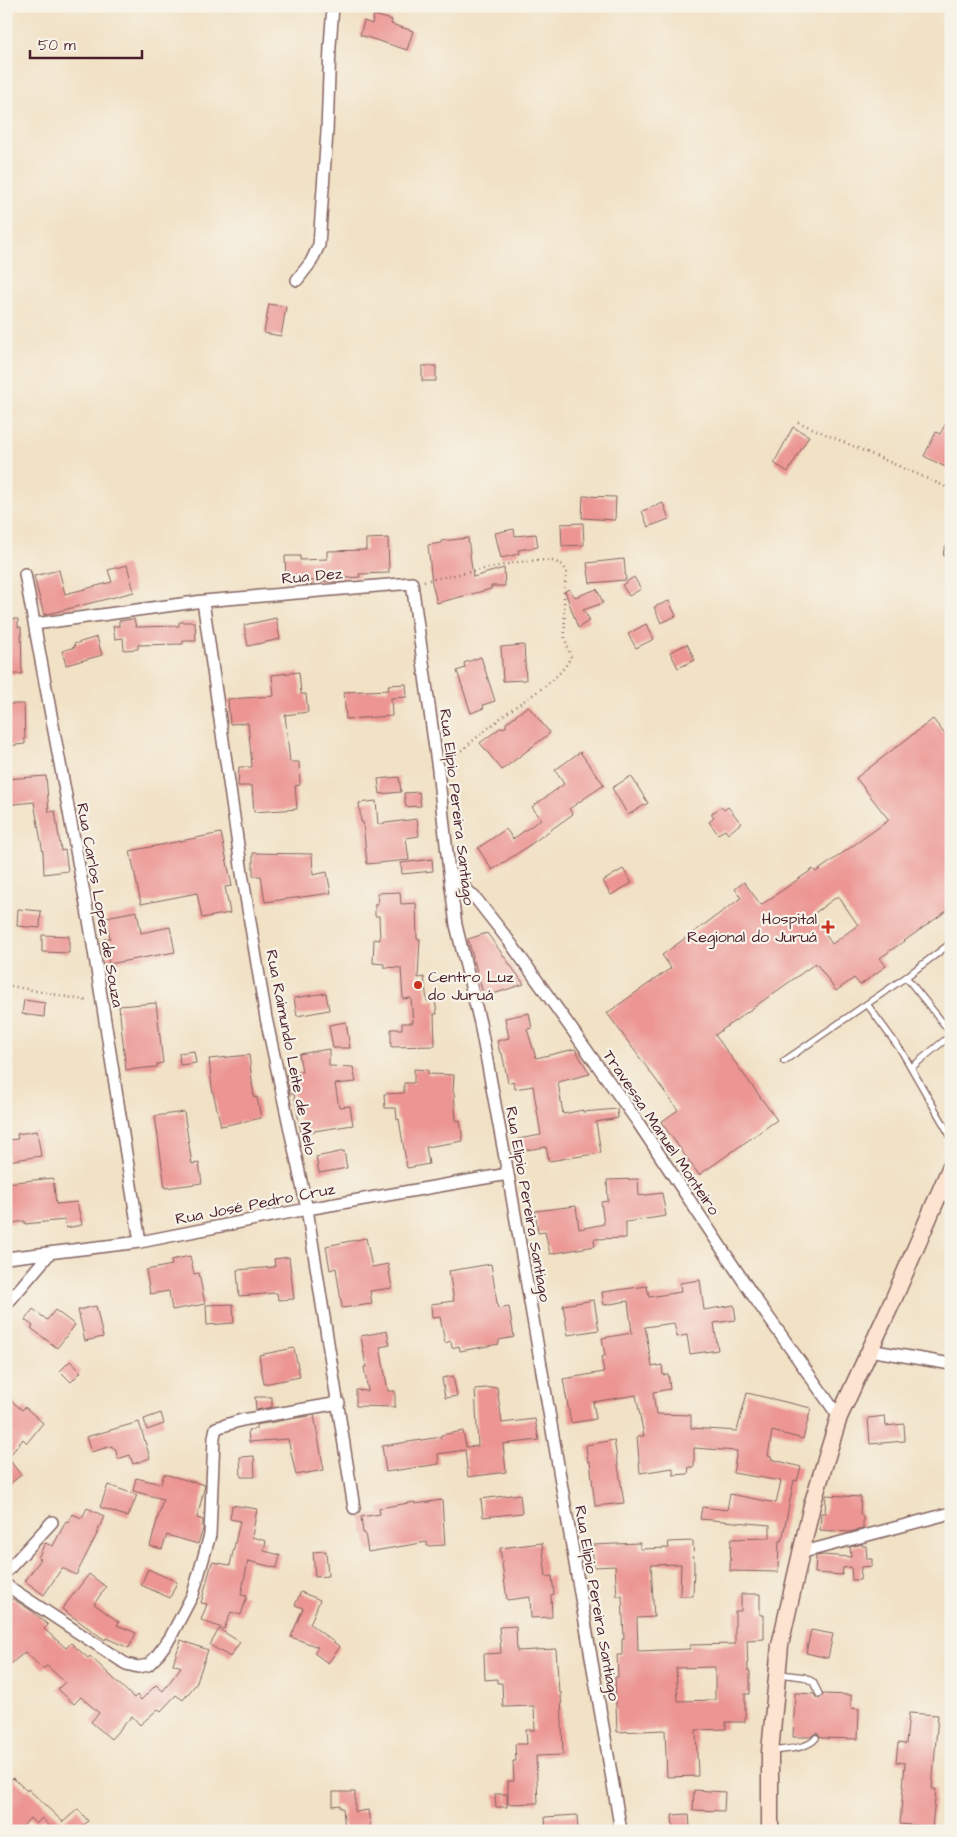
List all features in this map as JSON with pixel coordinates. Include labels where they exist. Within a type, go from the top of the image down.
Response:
[{"type":"main road","points":[[770,1831],[770,1752],[780,1645],[812,1505],[839,1417],[869,1350],[945,1193],[951,1166]]},
{"type":"street","points":[[297,280],[311,262],[319,245],[333,6]]},
{"type":"street","name":"Rua Carlos Lopez de Souza","points":[[25,574],[88,917],[140,1242]]},
{"type":"street","name":"Rua Dez","points":[[35,624],[203,601],[412,583]]},
{"type":"street","name":"Rua Elipio Pereira Santiago","points":[[412,583],[438,770],[456,925],[480,1023],[508,1174],[620,1831]]},
{"type":"street","name":"Rua Raimundo Leite de Melo","points":[[203,601],[242,873],[266,1018],[308,1209],[354,1508]]},
{"type":"street","name":"Travessa Manuel Monteiro","points":[[449,872],[477,900],[509,941],[636,1121],[752,1294],[839,1417]]},
{"type":"street","name":"Rua José Pedro Cruz","points":[[6,1258],[140,1242],[308,1209],[508,1174]]},
{"type":"street","points":[[6,1305],[50,1253]]},
{"type":"street","points":[[869,1350],[951,1364]]},
{"type":"street","points":[[6,1585],[126,1664],[138,1667],[148,1665],[170,1638],[193,1594],[210,1535],[216,1428],[242,1420],[339,1403]]},
{"type":"street","points":[[800,1553],[951,1513]]},
{"type":"street","points":[[6,1572],[52,1522]]},
{"type":"lane","points":[[784,1061],[906,978],[951,943]]},
{"type":"lane","points":[[906,978],[951,1034],[912,1067]]},
{"type":"lane","points":[[867,1004],[912,1067],[951,1136]]},
{"type":"lane","points":[[777,1673],[804,1677],[813,1682],[819,1694]]},
{"type":"lane","points":[[770,1752],[806,1745],[813,1742],[816,1738]]},
{"type":"path","points":[[798,422],[951,489]]},
{"type":"path","points":[[412,583],[539,560],[553,561],[563,565],[567,572],[564,592],[565,639],[571,657],[566,668],[556,678],[508,712],[438,770]]},
{"type":"path","points":[[6,985],[101,1004]]},
{"type":"building","points":[[374,15],[392,20],[391,24],[413,31],[407,50],[360,35],[364,21],[372,24]]},
{"type":"building","points":[[269,304],[286,307],[281,336],[264,333]]},
{"type":"building","points":[[422,366],[436,366],[436,381],[422,381]]},
{"type":"building","points":[[951,414],[951,470],[924,456],[936,432],[940,434]]},
{"type":"building","points":[[793,427],[809,436],[788,472],[774,463]]},
{"type":"building","points":[[583,496],[616,497],[615,520],[582,518]]},
{"type":"building","points":[[663,503],[669,519],[648,527],[642,511]]},
{"type":"building","points":[[583,523],[584,545],[562,546],[561,524]]},
{"type":"building","points":[[514,529],[515,536],[536,534],[538,547],[518,550],[519,554],[501,558],[495,533]]},
{"type":"building","points":[[388,538],[389,573],[359,574],[360,577],[345,578],[345,581],[342,582],[286,580],[285,556],[300,556],[300,560],[327,559],[327,551],[366,550],[366,539]]},
{"type":"building","points":[[468,538],[473,577],[504,568],[505,586],[491,586],[491,589],[437,603],[432,583],[428,545],[441,543],[441,541]]},
{"type":"building","points":[[624,559],[626,580],[590,583],[587,563]]},
{"type":"building","points":[[127,565],[134,592],[44,615],[34,576],[59,570],[65,594],[112,582],[108,570]]},
{"type":"building","points":[[634,577],[641,589],[629,596],[622,585]]},
{"type":"building","points":[[569,589],[575,597],[597,589],[603,603],[583,610],[590,620],[578,628],[565,591]]},
{"type":"building","points":[[669,601],[676,616],[661,623],[654,607]]},
{"type":"building","points":[[276,618],[280,639],[248,646],[244,625]]},
{"type":"building","points":[[6,619],[18,619],[18,627],[21,627],[22,674],[6,674]]},
{"type":"building","points":[[134,619],[136,627],[179,626],[179,622],[195,622],[196,641],[183,641],[183,644],[138,645],[138,649],[124,650],[123,638],[115,639],[113,626],[119,626],[119,621]]},
{"type":"building","points":[[646,624],[654,639],[636,648],[628,634]]},
{"type":"building","points":[[97,637],[102,655],[66,665],[62,651],[75,647],[74,644]]},
{"type":"building","points":[[687,644],[695,660],[678,668],[670,652]]},
{"type":"building","points":[[524,645],[526,680],[503,681],[501,647]]},
{"type":"building","points":[[481,657],[495,701],[483,705],[484,708],[471,713],[457,671],[465,668],[464,663]]},
{"type":"building","points":[[299,672],[301,694],[306,694],[308,712],[285,715],[290,762],[299,762],[300,785],[295,786],[297,809],[254,812],[252,786],[238,786],[239,767],[252,767],[248,723],[230,724],[228,699],[274,696],[272,675]]},
{"type":"building","points":[[406,684],[407,697],[391,698],[392,716],[346,719],[344,692],[389,690],[388,685]]},
{"type":"building","points":[[6,704],[24,704],[25,744],[6,746]]},
{"type":"building","points":[[528,706],[550,733],[502,770],[480,743],[500,728],[506,727],[506,723]]},
{"type":"building","points":[[933,719],[951,742],[951,795],[946,799],[951,806],[951,908],[880,958],[886,966],[860,985],[854,978],[836,991],[816,963],[715,1035],[777,1120],[699,1175],[661,1122],[678,1110],[607,1013],[671,968],[662,955],[741,898],[735,889],[744,882],[761,905],[813,869],[816,872],[889,820],[856,778]],"holes":[[[838,896],[858,925],[832,944],[812,915]]]},
{"type":"building","points":[[580,752],[604,785],[569,809],[573,814],[492,870],[478,848],[506,829],[513,839],[541,819],[532,807],[564,784],[555,770]]},
{"type":"building","points":[[46,776],[49,812],[55,811],[61,851],[65,850],[68,871],[44,874],[43,853],[34,802],[6,805],[6,779]]},
{"type":"building","points":[[631,776],[648,803],[628,815],[612,788]]},
{"type":"building","points":[[399,777],[401,792],[380,794],[378,779]]},
{"type":"building","points":[[419,792],[421,806],[406,807],[404,793]]},
{"type":"building","points":[[376,801],[378,824],[417,819],[419,836],[406,838],[409,860],[367,864],[359,803]]},
{"type":"building","points":[[721,807],[724,810],[728,807],[741,823],[728,834],[725,830],[718,834],[709,822],[714,818],[711,814]]},
{"type":"building","points":[[221,833],[232,886],[225,887],[230,913],[202,918],[197,893],[141,904],[130,851]]},
{"type":"building","points":[[253,853],[312,854],[313,875],[327,872],[331,893],[265,902],[261,876],[253,876]]},
{"type":"building","points":[[432,859],[433,871],[402,874],[401,863]]},
{"type":"building","points":[[623,869],[632,883],[611,895],[603,881]]},
{"type":"building","points":[[400,892],[401,904],[416,903],[417,939],[420,939],[418,978],[424,977],[427,1001],[435,1000],[437,1014],[434,1014],[435,1046],[391,1047],[391,1029],[402,1029],[402,1023],[413,1023],[411,998],[403,999],[401,968],[384,967],[384,964],[373,963],[374,939],[380,940],[379,916],[375,916],[375,904],[378,904],[377,893]]},
{"type":"building","points":[[18,909],[41,911],[40,928],[17,926]]},
{"type":"building","points":[[137,911],[141,933],[170,927],[175,952],[109,964],[104,939],[110,938],[106,917]]},
{"type":"building","points":[[487,933],[524,984],[484,997],[468,939]]},
{"type":"building","points":[[42,935],[69,936],[69,953],[42,952]]},
{"type":"building","points":[[326,993],[329,1010],[297,1016],[294,998]]},
{"type":"building","points":[[24,1000],[45,1003],[44,1017],[22,1014]]},
{"type":"building","points":[[156,1003],[163,1063],[157,1064],[157,1067],[126,1070],[119,1006]]},
{"type":"building","points":[[529,1013],[532,1028],[527,1029],[536,1058],[575,1049],[590,1074],[558,1082],[563,1114],[583,1110],[583,1112],[617,1109],[618,1118],[596,1122],[601,1153],[549,1161],[546,1147],[520,1151],[518,1139],[541,1135],[533,1086],[515,1089],[513,1081],[508,1083],[502,1053],[500,1053],[497,1041],[509,1038],[505,1018]]},
{"type":"building","points":[[346,1022],[350,1048],[333,1048],[329,1025]]},
{"type":"building","points":[[329,1049],[329,1066],[353,1067],[356,1082],[335,1084],[339,1107],[350,1106],[353,1125],[301,1133],[294,1094],[290,1094],[286,1074],[302,1072],[299,1054]]},
{"type":"building","points":[[194,1051],[196,1063],[180,1065],[179,1053]]},
{"type":"building","points":[[249,1055],[254,1098],[257,1097],[261,1118],[221,1126],[212,1088],[209,1059]]},
{"type":"building","points":[[414,1069],[428,1070],[428,1074],[454,1075],[453,1092],[456,1121],[460,1120],[463,1141],[426,1147],[429,1164],[407,1168],[396,1108],[385,1108],[384,1094],[404,1093],[404,1083],[414,1083]]},
{"type":"building","points":[[184,1112],[192,1164],[199,1163],[202,1183],[165,1188],[155,1116]]},
{"type":"building","points":[[37,1131],[41,1156],[8,1161],[6,1140],[18,1139],[17,1134]]},
{"type":"building","points":[[344,1151],[347,1168],[319,1173],[316,1157]]},
{"type":"building","points":[[53,1178],[56,1204],[77,1202],[82,1225],[66,1228],[65,1220],[25,1224],[25,1221],[6,1224],[6,1183]]},
{"type":"building","points":[[638,1179],[639,1196],[662,1193],[666,1216],[626,1222],[626,1238],[594,1239],[595,1246],[550,1254],[545,1232],[538,1233],[535,1211],[576,1206],[579,1229],[604,1224],[601,1202],[608,1201],[607,1180]]},
{"type":"building","points":[[366,1238],[372,1267],[388,1264],[392,1288],[370,1291],[372,1304],[342,1308],[336,1268],[330,1270],[326,1246]]},
{"type":"building","points":[[190,1256],[194,1274],[199,1273],[205,1304],[172,1310],[169,1291],[150,1294],[146,1270],[172,1265],[171,1260]]},
{"type":"building","points":[[289,1257],[294,1299],[278,1300],[277,1293],[239,1296],[237,1270],[275,1267],[274,1259]]},
{"type":"building","points":[[491,1264],[498,1309],[509,1307],[514,1337],[499,1340],[499,1344],[460,1351],[459,1346],[452,1348],[451,1341],[445,1343],[440,1317],[432,1318],[431,1304],[454,1301],[449,1271]]},
{"type":"building","points":[[700,1280],[704,1310],[734,1305],[736,1320],[714,1323],[718,1350],[690,1354],[687,1335],[677,1337],[674,1323],[645,1327],[652,1367],[662,1365],[663,1375],[668,1374],[670,1389],[653,1392],[656,1414],[691,1415],[691,1428],[737,1431],[747,1393],[811,1408],[803,1439],[772,1431],[768,1456],[772,1457],[771,1459],[801,1467],[797,1481],[794,1480],[782,1541],[779,1541],[778,1572],[730,1571],[731,1539],[770,1538],[770,1525],[700,1519],[702,1507],[727,1510],[730,1494],[776,1503],[781,1481],[733,1473],[737,1451],[694,1448],[694,1467],[689,1467],[688,1474],[673,1475],[673,1468],[640,1473],[637,1436],[644,1436],[636,1395],[593,1402],[596,1419],[571,1423],[563,1379],[604,1372],[601,1357],[605,1356],[602,1338],[632,1333],[628,1301],[604,1305],[602,1292],[647,1286],[649,1297],[681,1292],[680,1283]]},
{"type":"building","points":[[594,1300],[599,1330],[568,1335],[563,1305]]},
{"type":"building","points":[[233,1304],[234,1323],[207,1325],[206,1305]]},
{"type":"building","points":[[96,1306],[103,1337],[85,1341],[78,1310]]},
{"type":"building","points":[[33,1309],[47,1320],[55,1310],[75,1325],[57,1348],[31,1328],[33,1326],[25,1320]]},
{"type":"building","points":[[387,1331],[390,1345],[380,1347],[388,1391],[395,1391],[395,1407],[356,1406],[356,1390],[368,1391],[361,1336]]},
{"type":"building","points":[[294,1348],[300,1377],[264,1384],[259,1355]]},
{"type":"building","points":[[70,1361],[81,1372],[71,1382],[60,1371]]},
{"type":"building","points":[[453,1376],[457,1396],[445,1398],[442,1378]]},
{"type":"building","points":[[497,1387],[502,1423],[535,1419],[539,1440],[503,1444],[506,1472],[468,1477],[465,1450],[438,1454],[439,1464],[386,1472],[382,1446],[441,1437],[441,1435],[463,1431],[466,1447],[478,1446],[475,1389]]},
{"type":"building","points":[[6,1396],[22,1410],[25,1407],[43,1423],[27,1443],[23,1439],[8,1458],[21,1475],[6,1487]]},
{"type":"building","points":[[255,1397],[272,1397],[272,1407],[256,1410]]},
{"type":"building","points":[[161,1413],[164,1424],[147,1430],[144,1419]]},
{"type":"building","points":[[314,1415],[324,1470],[296,1475],[288,1439],[249,1442],[248,1430],[256,1429],[256,1425]]},
{"type":"building","points":[[885,1416],[886,1426],[904,1424],[905,1441],[870,1444],[868,1418]]},
{"type":"building","points":[[139,1422],[150,1458],[133,1464],[130,1455],[118,1459],[115,1448],[113,1449],[112,1446],[91,1452],[86,1437]]},
{"type":"building","points":[[614,1440],[624,1503],[595,1506],[590,1461],[588,1462],[586,1445]]},
{"type":"building","points":[[254,1456],[255,1477],[241,1477],[240,1457]]},
{"type":"building","points":[[164,1474],[205,1485],[197,1518],[203,1520],[203,1529],[198,1544],[167,1535],[162,1549],[150,1546],[163,1499],[133,1491],[136,1478],[161,1484]]},
{"type":"building","points":[[108,1485],[137,1495],[128,1517],[100,1507]]},
{"type":"building","points":[[520,1494],[522,1513],[483,1517],[481,1499]]},
{"type":"building","points":[[826,1495],[861,1497],[860,1515],[863,1515],[863,1529],[849,1532],[820,1530],[821,1513],[825,1513]]},
{"type":"building","points":[[442,1500],[445,1545],[427,1546],[427,1542],[368,1552],[361,1517],[380,1514],[379,1508]]},
{"type":"building","points":[[232,1505],[257,1509],[252,1537],[266,1541],[264,1551],[280,1555],[277,1568],[248,1561],[241,1595],[247,1596],[241,1615],[231,1612],[224,1629],[201,1620],[207,1604],[201,1603],[212,1562],[230,1565],[240,1521],[230,1519]]},
{"type":"building","points":[[87,1508],[104,1516],[96,1536],[76,1575],[62,1568],[44,1595],[25,1581],[41,1559],[38,1558],[45,1543],[53,1546],[66,1521],[68,1522],[72,1514],[82,1518]]},
{"type":"building","points":[[693,1541],[693,1596],[680,1596],[681,1564],[651,1565],[654,1617],[637,1618],[638,1651],[690,1649],[690,1645],[735,1644],[735,1611],[741,1611],[741,1594],[760,1594],[760,1615],[764,1615],[764,1639],[747,1640],[750,1694],[745,1694],[745,1722],[726,1722],[726,1729],[696,1730],[698,1776],[667,1777],[665,1730],[617,1732],[615,1677],[618,1677],[617,1655],[622,1655],[622,1639],[624,1639],[622,1596],[617,1596],[615,1566],[594,1567],[592,1545],[640,1543],[640,1549],[669,1548],[668,1542]],"holes":[[[715,1667],[715,1700],[678,1701],[676,1668]]]},
{"type":"building","points":[[542,1543],[546,1577],[552,1576],[554,1594],[551,1595],[552,1617],[531,1618],[530,1597],[507,1600],[500,1548]]},
{"type":"building","points":[[862,1544],[862,1546],[866,1546],[867,1559],[872,1559],[872,1566],[861,1567],[860,1580],[852,1580],[851,1567],[843,1568],[842,1575],[815,1573],[816,1556],[851,1557],[850,1547]]},
{"type":"building","points":[[326,1551],[328,1576],[315,1577],[313,1552]]},
{"type":"building","points":[[148,1569],[177,1582],[170,1598],[141,1585]]},
{"type":"building","points":[[89,1574],[106,1587],[94,1604],[119,1622],[117,1625],[136,1633],[129,1648],[106,1638],[105,1640],[62,1609]]},
{"type":"building","points":[[301,1592],[320,1600],[310,1624],[340,1647],[328,1663],[314,1653],[318,1647],[291,1637],[303,1608],[295,1605]]},
{"type":"building","points":[[13,1599],[32,1611],[48,1625],[44,1629],[66,1648],[71,1643],[88,1658],[90,1656],[134,1698],[137,1695],[141,1700],[156,1685],[163,1691],[181,1667],[173,1664],[181,1640],[208,1650],[196,1684],[183,1700],[176,1695],[161,1711],[158,1709],[140,1725],[132,1716],[111,1739],[91,1722],[99,1713],[81,1697],[74,1704],[58,1689],[65,1682],[47,1666],[43,1669],[25,1652],[6,1668],[6,1601]]},
{"type":"building","points":[[516,1626],[517,1651],[556,1649],[559,1692],[561,1692],[563,1755],[536,1756],[538,1803],[508,1804],[508,1781],[514,1781],[513,1761],[516,1761],[515,1744],[527,1744],[526,1730],[535,1730],[534,1706],[503,1707],[502,1683],[497,1683],[497,1679],[485,1680],[484,1654],[501,1653],[499,1627]]},
{"type":"building","points":[[219,1629],[240,1642],[230,1657],[210,1645]]},
{"type":"building","points":[[811,1630],[833,1634],[828,1658],[806,1653]]},
{"type":"building","points":[[795,1693],[814,1694],[819,1699],[824,1694],[851,1695],[851,1708],[859,1709],[858,1739],[821,1738],[817,1733],[810,1737],[793,1737]]},
{"type":"building","points":[[909,1713],[938,1715],[932,1789],[936,1789],[932,1827],[900,1824],[905,1763],[896,1762],[898,1743],[906,1744]]},
{"type":"building","points":[[13,1778],[27,1791],[28,1789],[63,1822],[78,1809],[88,1821],[77,1831],[54,1831],[42,1818],[36,1824],[30,1818],[19,1831],[6,1831],[6,1786]]},
{"type":"building","points":[[694,1790],[725,1792],[724,1811],[693,1810]]},
{"type":"building","points":[[333,1792],[355,1792],[355,1812],[368,1810],[371,1831],[345,1831],[343,1808],[340,1808],[340,1805],[333,1806]]},
{"type":"building","points":[[495,1794],[507,1794],[507,1807],[496,1807]]},
{"type":"building","points":[[689,1814],[690,1828],[673,1830],[672,1815]]},
{"type":"building","points":[[577,1815],[578,1831],[546,1831],[545,1817]]},
{"type":"place","name":"Hospital Regional do Juruá","points":[[828,927]]},
{"type":"place","name":"Centro Luz do Juruá","points":[[418,985]]}]
